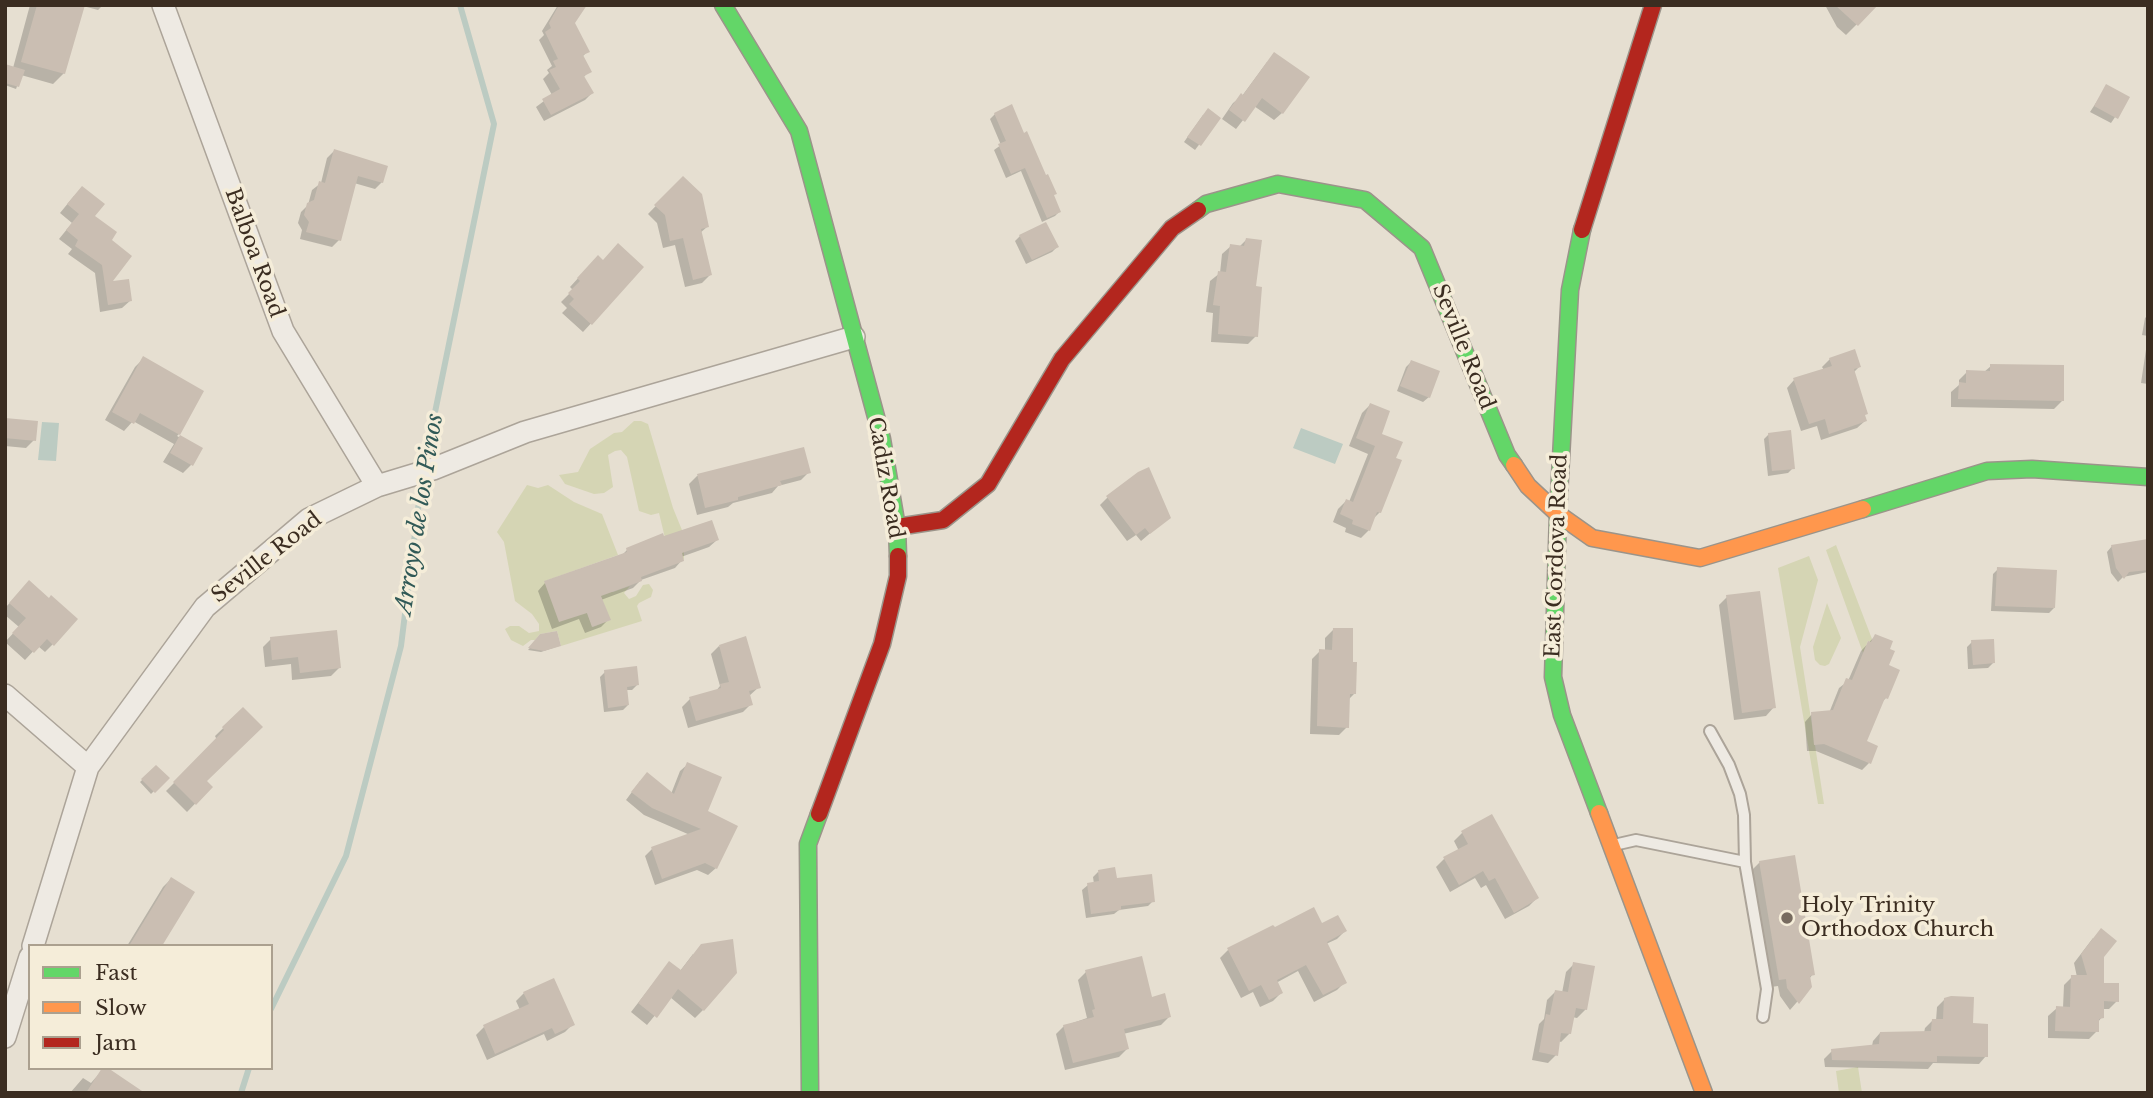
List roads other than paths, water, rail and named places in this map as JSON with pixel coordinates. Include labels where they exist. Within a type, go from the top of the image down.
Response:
[{"type":"street","name":"Balboa Road","points":[[163,5],[283,331],[377,486]]},
{"type":"street","name":"Cadiz Road","points":[[723,5],[799,131],[882,439],[897,527],[898,576],[882,644],[808,844],[810,1093]]},
{"type":"street","name":"East Cordova Road","points":[[1653,5],[1575,258],[1567,321],[1553,677],[1562,715],[1704,1093]]},
{"type":"street","name":"Seville Road","points":[[897,527],[943,520],[988,484],[1062,359],[1172,228],[1206,204],[1278,184],[1365,200],[1422,248],[1507,455],[1528,486],[1558,514],[1592,538],[1700,558],[1987,471],[2032,470],[2148,477]]},
{"type":"street","name":"Seville Road","points":[[34,944],[88,766],[205,607],[309,520],[377,486],[423,473],[525,432],[855,337]]},
{"type":"street","points":[[5,695],[88,766]]},
{"type":"street","points":[[5,1037],[28,963]]},
{"type":"lane","points":[[1710,731],[1729,765],[1740,794],[1744,815],[1745,862],[1767,989],[1763,1017]]},
{"type":"lane","points":[[1611,845],[1636,840],[1745,862]]},
{"type":"waterway","name":"Arroyo de los Pinos","points":[[424,466],[494,124],[460,5]]},
{"type":"waterway","name":"Arroyo de los Pinos","points":[[273,1005],[346,856],[401,646],[422,477]]},
{"type":"waterway","name":"Arroyo de los Pinos","points":[[241,1093],[248,1070]]},
{"type":"place","name":"Holy Trinity Orthodox Church","points":[[1787,918]]}]
